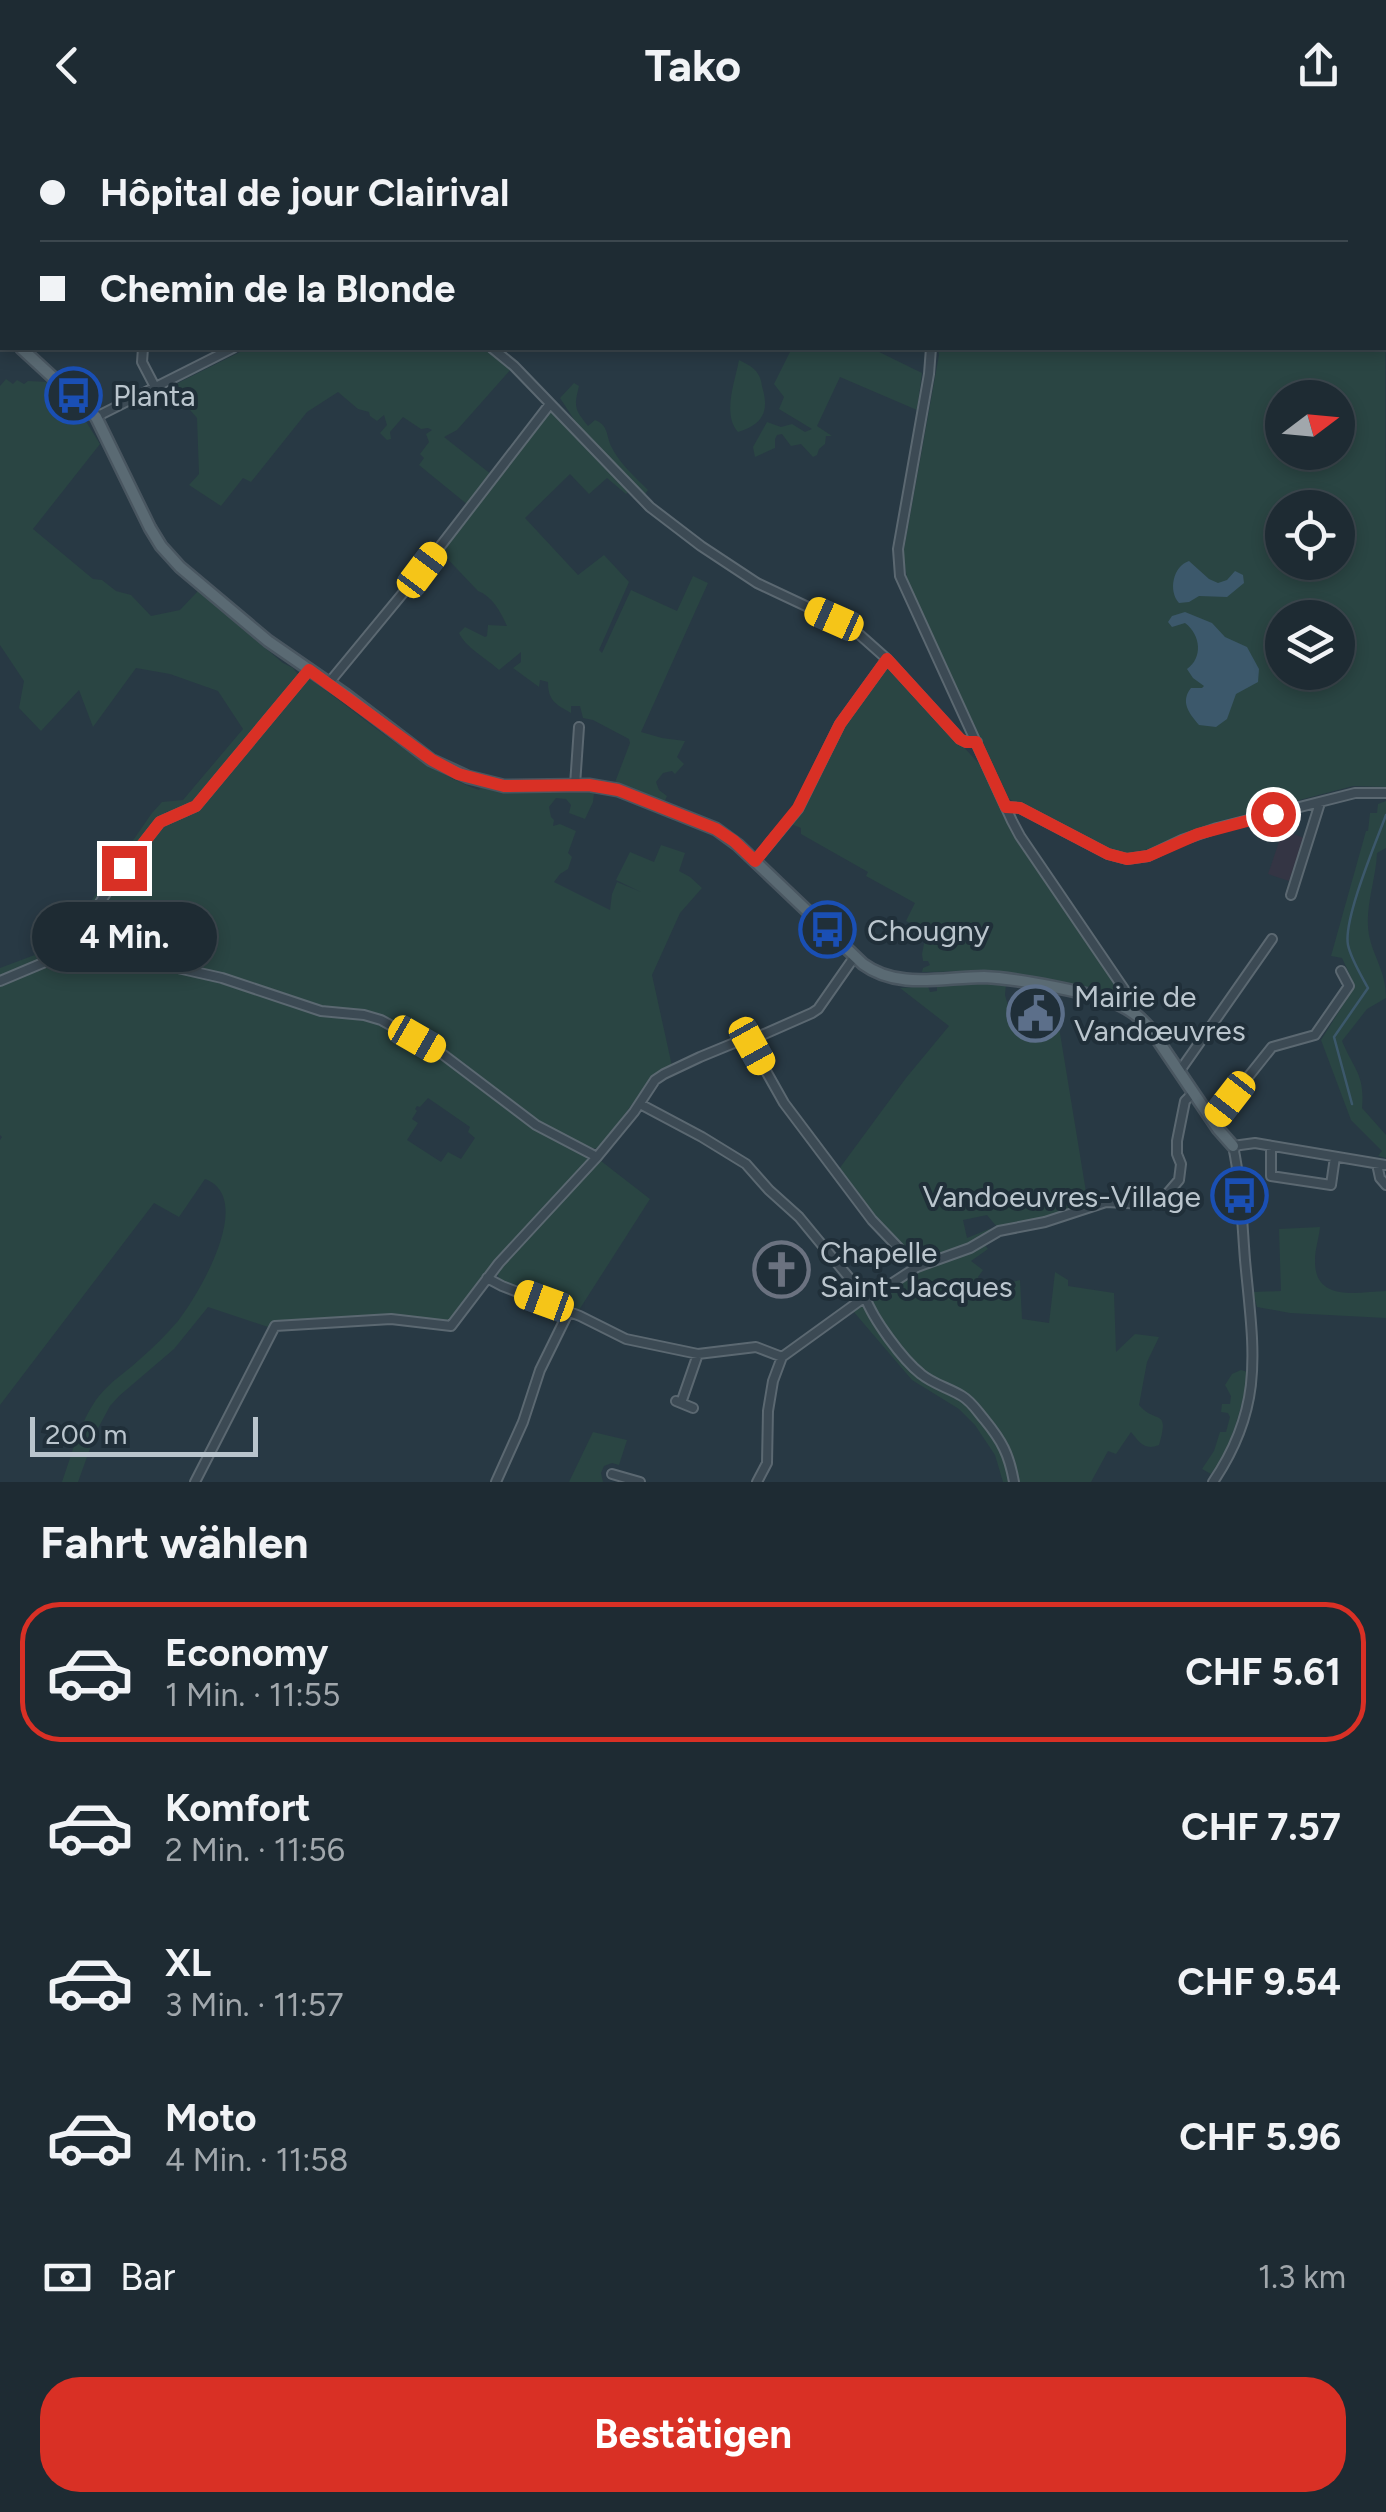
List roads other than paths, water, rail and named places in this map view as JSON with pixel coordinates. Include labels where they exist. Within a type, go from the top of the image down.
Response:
[{"type":"main road","points":[[23,350],[96,417],[150,528],[168,555],[226,608],[432,760],[458,774],[504,786],[576,785],[618,790],[708,826],[729,837],[875,972],[908,980],[1000,978],[1121,1005],[1146,1024],[1233,1146]]},
{"type":"street","points":[[143,350],[142,362],[155,387]]},
{"type":"street","points":[[96,417],[229,350]]},
{"type":"street","points":[[494,350],[634,492],[685,535],[766,588],[842,623],[887,659],[960,739],[976,742]]},
{"type":"street","points":[[931,350],[898,568],[1020,836],[1124,989],[1121,1005]]},
{"type":"street","points":[[328,684],[550,404]]},
{"type":"street","points":[[755,861],[798,808],[840,724],[887,659]]},
{"type":"street","points":[[69,952],[113,882],[160,822],[196,806],[309,670]]},
{"type":"street","points":[[576,785],[579,727]]},
{"type":"street","points":[[1006,807],[1020,808],[1108,854],[1127,859],[1148,856],[1207,831],[1320,802],[1361,792],[1386,793]]},
{"type":"street","points":[[1291,895],[1320,802]]},
{"type":"street","points":[[1179,1072],[1272,938]]},
{"type":"street","points":[[0,981],[69,952],[120,955],[222,978],[321,1011],[381,1020],[441,1053],[536,1125],[597,1157]]},
{"type":"street","points":[[194,1482],[275,1326],[391,1319],[451,1326],[487,1278],[597,1157],[650,1086],[664,1074],[803,1018],[818,1008],[855,956]]},
{"type":"street","points":[[1212,1121],[1272,1047],[1310,1038],[1319,1030],[1349,986],[1340,972]]},
{"type":"street","points":[[748,1039],[784,1103],[872,1220],[916,1267]]},
{"type":"street","points":[[757,1482],[768,1463],[770,1399],[782,1358],[864,1298],[916,1267],[970,1248],[1003,1230],[1045,1222],[1100,1204],[1153,1202],[1167,1194],[1179,1180],[1177,1142],[1185,1101],[1194,1093]]},
{"type":"street","points":[[640,1104],[746,1164],[799,1217],[917,1370],[968,1400],[999,1436],[1014,1482]]},
{"type":"street","points":[[1213,1482],[1240,1430],[1254,1370],[1233,1146],[1271,1146],[1382,1164],[1380,1178],[1386,1185]]},
{"type":"street","points":[[1271,1146],[1271,1176],[1342,1187]]},
{"type":"street","points":[[1331,1185],[1335,1157]]},
{"type":"street","points":[[487,1278],[626,1339],[698,1354],[756,1346],[782,1358]]},
{"type":"street","points":[[496,1482],[523,1422],[540,1370],[569,1311]]},
{"type":"street","points":[[693,1408],[678,1402],[698,1354]]},
{"type":"street","points":[[612,1474],[640,1482]]},
{"type":"waterway","points":[[1352,1104],[1334,1037],[1368,988],[1351,956],[1348,933],[1361,881],[1386,815]]},
{"type":"place","name":"Planta","points":[[74,395]]},
{"type":"place","name":"Chougny","points":[[828,930]]},
{"type":"place","name":"Mairie de Vandœuvres","points":[[1035,1013]]},
{"type":"place","name":"Vandoeuvres-Village","points":[[1240,1196]]},
{"type":"place","name":"Chapelle Saint-Jacques","points":[[781,1269]]}]
